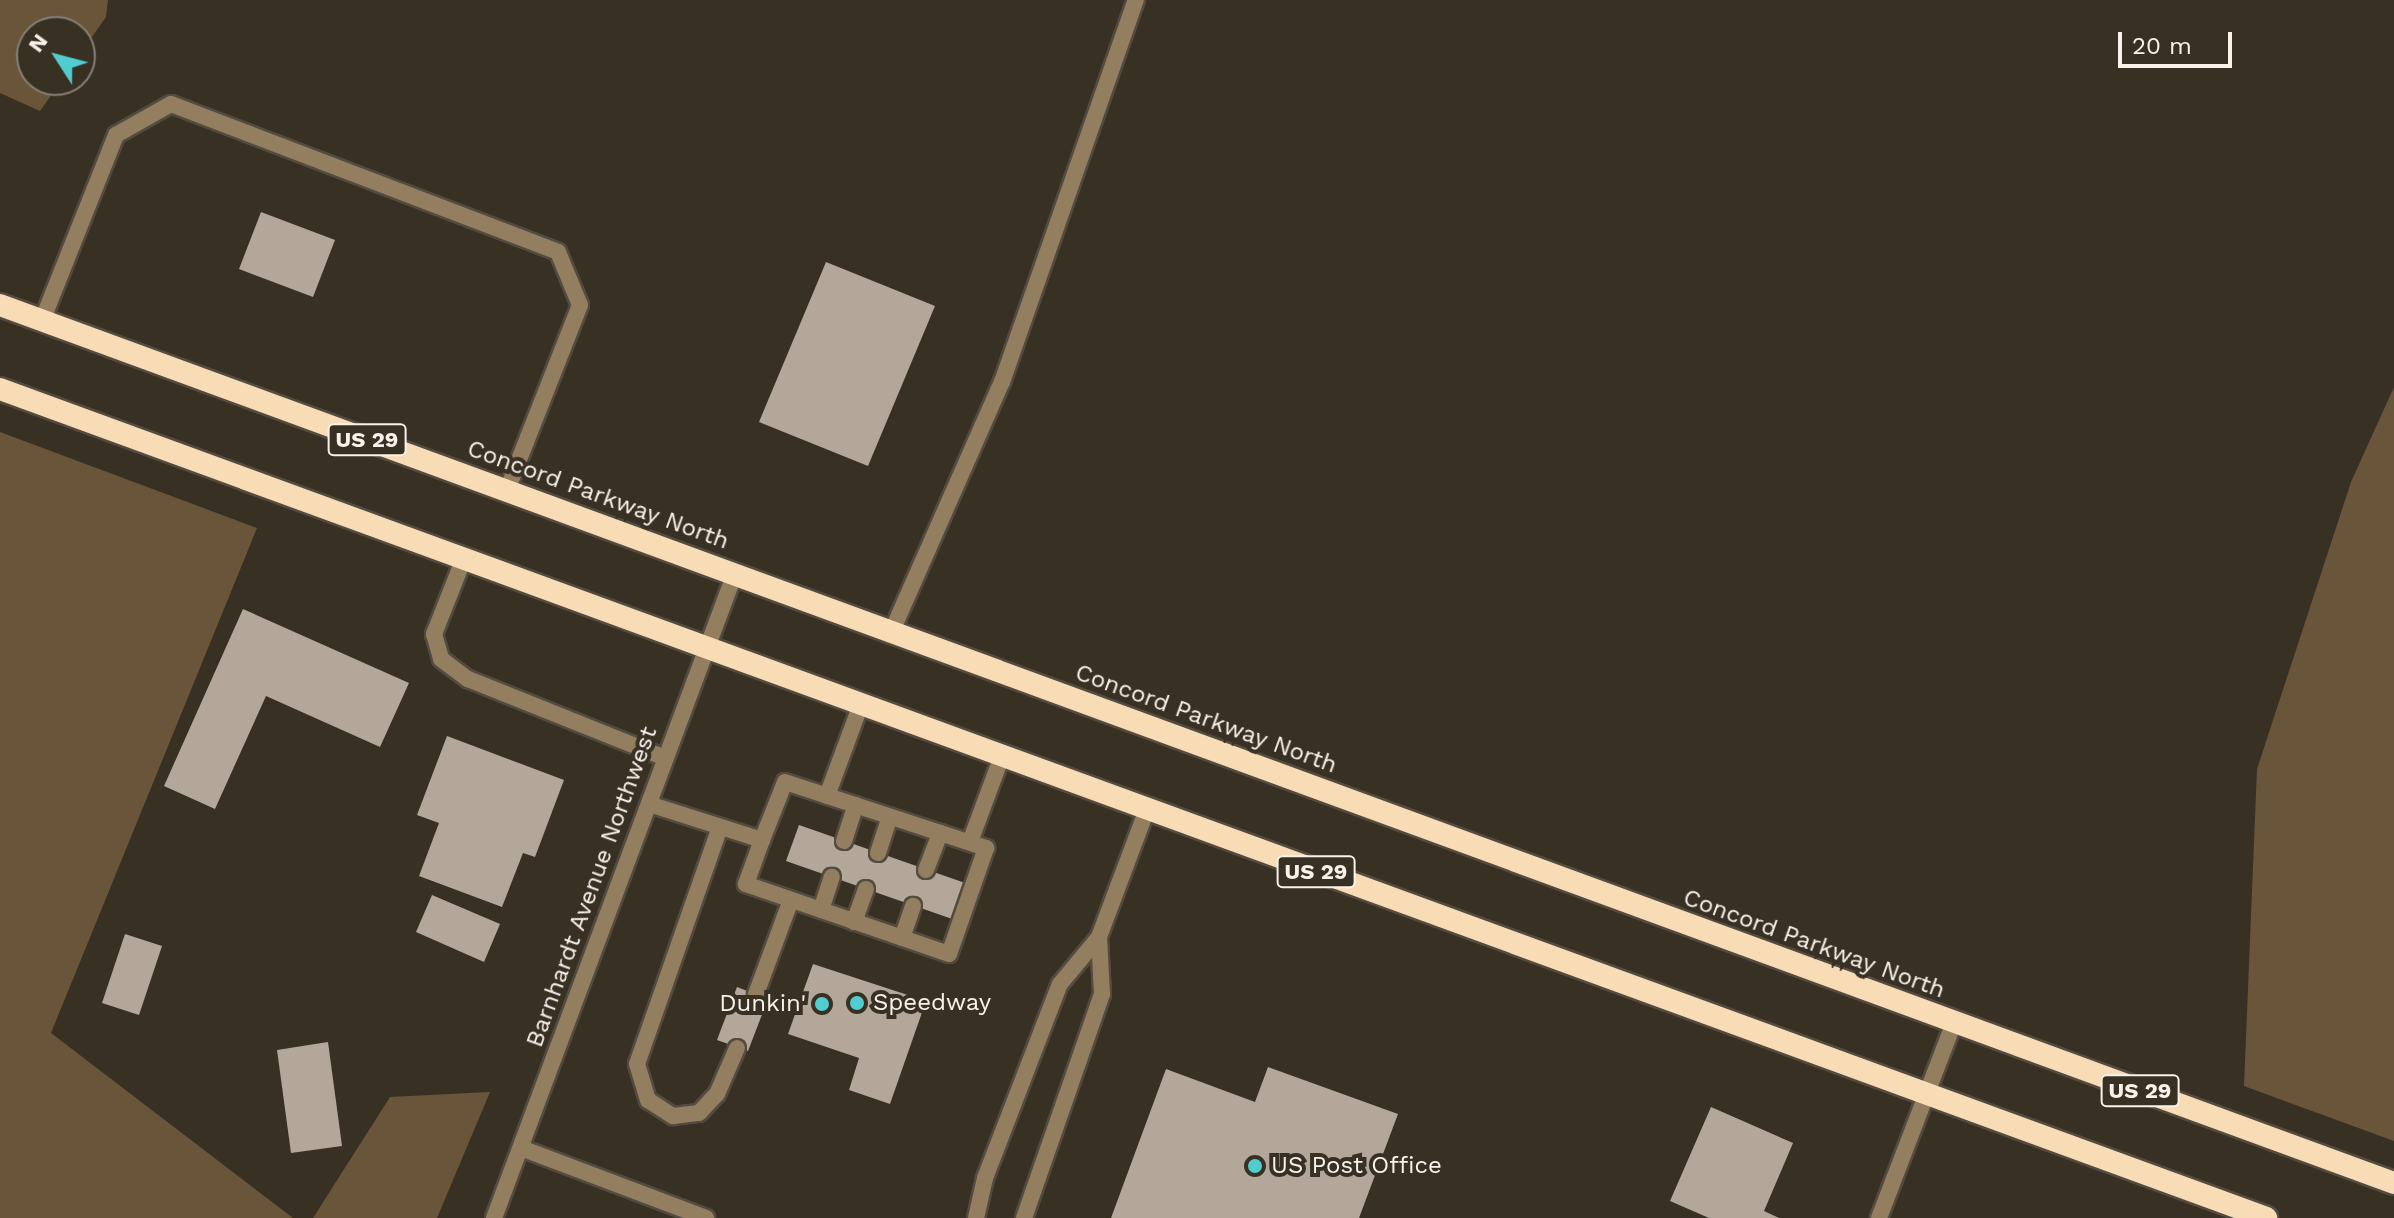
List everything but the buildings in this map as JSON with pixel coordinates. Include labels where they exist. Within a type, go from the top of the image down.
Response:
[{"type":"highway","name":"Concord Parkway North","points":[[0,305],[2394,1183]]},
{"type":"highway","name":"US 29","points":[[0,389],[1924,1097],[2266,1218]]},
{"type":"street","points":[[892,631],[1002,382],[1136,0]]},
{"type":"street","points":[[42,321],[116,135],[171,104],[558,252],[580,305],[507,490]]},
{"type":"street","points":[[464,558],[434,634],[441,659],[468,679],[666,758]]},
{"type":"street","name":"Barnhardt Avenue Northwest","points":[[494,1218],[735,573]]},
{"type":"street","points":[[827,796],[861,704]]},
{"type":"street","points":[[970,842],[1002,756]]},
{"type":"street","points":[[785,782],[827,796],[986,848],[949,954],[746,884],[785,782]]},
{"type":"street","points":[[649,804],[762,840]]},
{"type":"street","points":[[844,841],[856,805]]},
{"type":"street","points":[[976,1218],[1060,984],[1099,937],[1147,809]]},
{"type":"street","points":[[878,853],[890,817]]},
{"type":"street","points":[[720,827],[637,1064],[648,1100],[673,1116],[699,1113],[717,1094],[737,1048]]},
{"type":"street","points":[[926,870],[940,833]]},
{"type":"street","points":[[821,910],[832,877]]},
{"type":"street","points":[[854,922],[866,889]]},
{"type":"street","points":[[756,994],[791,900]]},
{"type":"street","points":[[902,938],[913,906]]},
{"type":"street","points":[[1024,1218],[1102,994],[1099,937]]},
{"type":"street","points":[[1879,1218],[1954,1023]]},
{"type":"street","points":[[521,1148],[706,1218]]},
{"type":"shaded area","points":[[0,0],[108,0],[106,17],[96,31],[96,16],[16,16],[16,96],[51,96],[40,111],[0,93]]},
{"type":"shaded area","points":[[2394,387],[2394,1141],[2244,1086],[2257,769],[2351,482]]},
{"type":"shaded area","points":[[0,432],[257,528],[51,1033],[293,1218],[0,1218]]},
{"type":"shaded area","points":[[490,1092],[437,1218],[313,1218],[390,1097]]},
{"type":"place","name":"Speedway","points":[[857,1003]]},
{"type":"place","name":"Dunkin'","points":[[822,1004]]},
{"type":"place","name":"US Post Office","points":[[1255,1166]]}]
